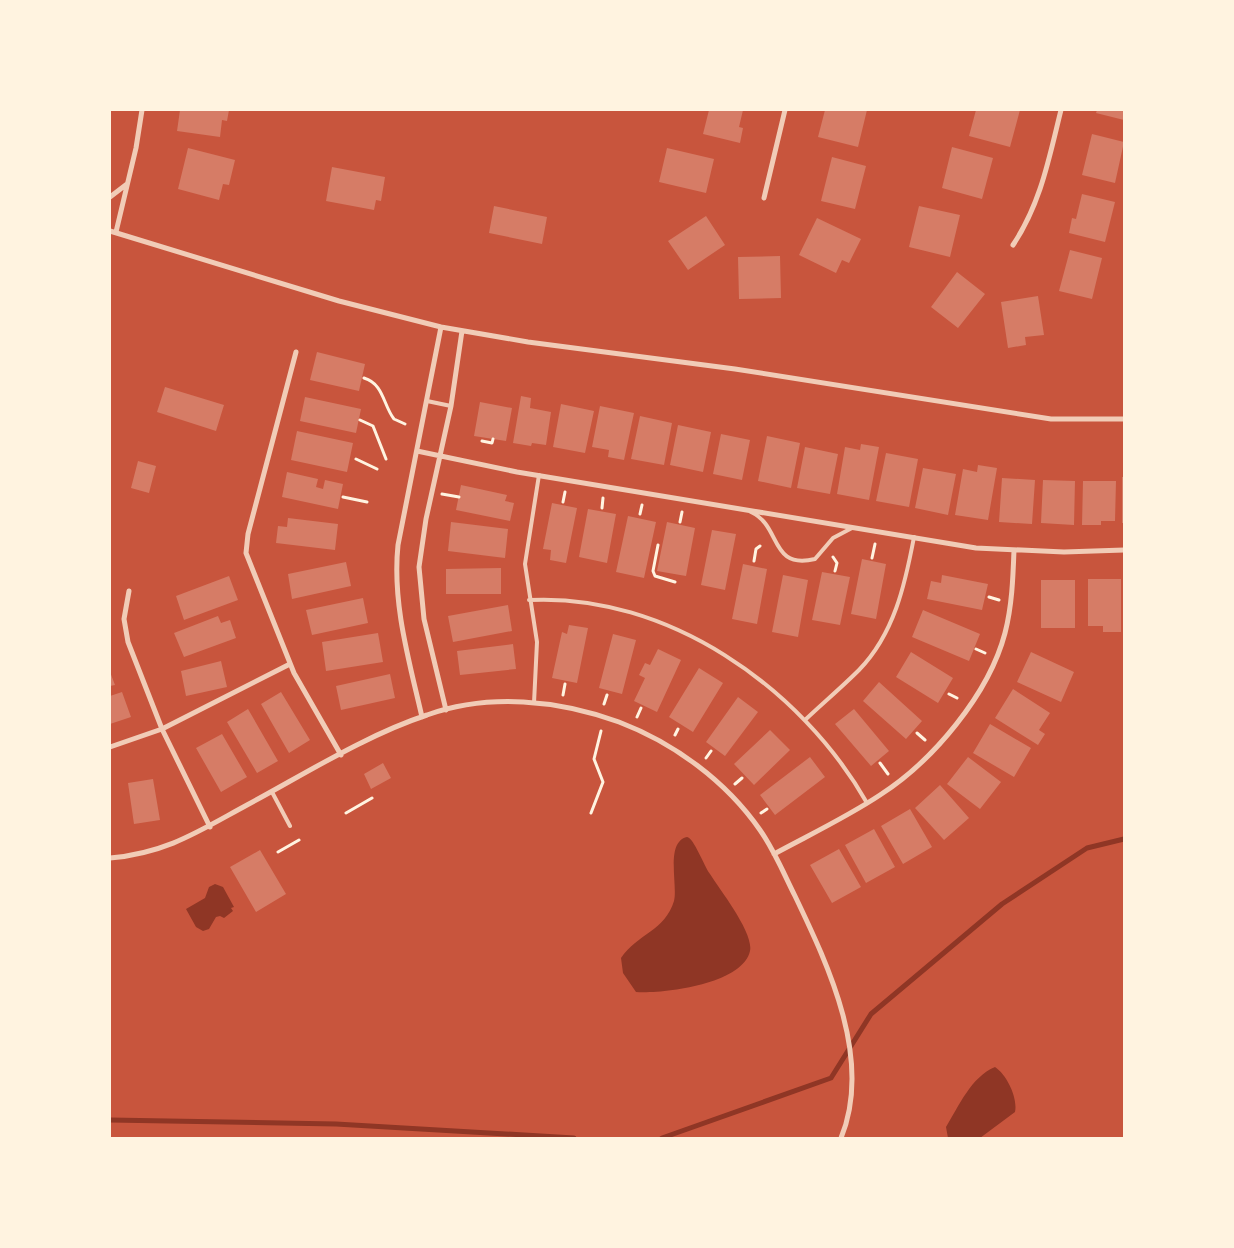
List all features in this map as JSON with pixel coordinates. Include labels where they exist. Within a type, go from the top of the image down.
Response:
[{"type":"street","points":[[142,110],[128,184],[113,232],[339,301],[462,331],[537,344],[735,369],[1051,419],[1124,419]]},
{"type":"street","points":[[764,198],[785,110]]},
{"type":"street","points":[[1013,245],[1025,227],[1040,195],[1061,110]]},
{"type":"street","points":[[110,197],[128,184]]},
{"type":"street","points":[[422,717],[403,631],[396,582],[398,544],[441,327]]},
{"type":"street","points":[[446,710],[424,619],[419,568],[424,532],[451,406],[462,331]]},
{"type":"street","points":[[296,352],[246,545],[248,560],[290,664],[341,755]]},
{"type":"street","points":[[417,451],[539,475],[976,548],[1064,552],[1124,550]]},
{"type":"street","points":[[774,854],[867,803],[898,783],[920,764],[967,708],[990,672],[1000,650],[1009,618],[1014,550]]},
{"type":"street","points":[[129,591],[124,610],[124,629],[162,729],[210,827]]},
{"type":"street","points":[[110,747],[162,729],[290,664]]},
{"type":"street","points":[[110,858],[128,856],[185,840],[341,755],[422,717],[446,710],[476,704],[534,703],[570,707],[603,717],[646,734],[680,754],[710,777],[761,831],[774,854],[825,965],[849,1040],[852,1079],[848,1116],[840,1138]]},
{"type":"lane","points":[[427,401],[451,406]]},
{"type":"lane","points":[[534,703],[536,642],[525,564],[539,475]]},
{"type":"lane","points":[[742,508],[763,519],[772,532],[778,548],[787,558],[793,560],[815,559],[840,533],[858,528]]},
{"type":"lane","points":[[805,720],[859,670],[880,643],[903,589],[914,537]]},
{"type":"lane","points":[[529,600],[562,599],[596,605],[667,626],[742,667],[779,696],[805,720],[837,756],[867,803]]},
{"type":"lane","points":[[272,792],[290,826]]},
{"type":"path","points":[[364,378],[370,380],[380,389],[394,419],[405,424]]},
{"type":"path","points":[[360,420],[373,426],[386,459]]},
{"type":"path","points":[[482,442],[492,443],[493,439]]},
{"type":"path","points":[[356,459],[377,469]]},
{"type":"path","points":[[564,502],[565,492]]},
{"type":"path","points":[[442,494],[459,497]]},
{"type":"path","points":[[343,497],[367,502]]},
{"type":"path","points":[[602,508],[603,498]]},
{"type":"path","points":[[640,514],[642,505]]},
{"type":"path","points":[[680,522],[682,512]]},
{"type":"path","points":[[872,558],[875,544]]},
{"type":"path","points":[[658,545],[655,576],[675,582]]},
{"type":"path","points":[[754,561],[756,549],[760,546]]},
{"type":"path","points":[[834,557],[837,563],[835,571]]},
{"type":"path","points":[[988,597],[999,600]]},
{"type":"path","points":[[976,649],[985,653]]},
{"type":"path","points":[[563,695],[565,684]]},
{"type":"path","points":[[949,694],[956,698]]},
{"type":"path","points":[[604,704],[606,695]]},
{"type":"path","points":[[638,717],[641,708]]},
{"type":"path","points":[[674,735],[678,729]]},
{"type":"path","points":[[591,813],[603,782],[594,759],[601,731]]},
{"type":"path","points":[[917,733],[925,740]]},
{"type":"path","points":[[706,758],[711,751]]},
{"type":"path","points":[[880,763],[888,774]]},
{"type":"path","points":[[735,784],[742,778]]},
{"type":"path","points":[[346,813],[372,798]]},
{"type":"path","points":[[761,813],[767,809]]},
{"type":"path","points":[[278,852],[299,840]]},
{"type":"shaded area","points":[[687,837],[693,842],[708,870],[742,923],[750,943],[750,951],[744,962],[733,972],[718,979],[682,989],[636,992],[623,973],[621,958],[635,943],[657,926],[670,911],[675,894],[674,855],[680,841]]},
{"type":"shaded area","points":[[215,884],[223,887],[234,907],[231,908],[233,911],[224,918],[216,917],[209,929],[203,931],[196,927],[186,909],[205,898],[209,887]]},
{"type":"shaded area","points":[[995,1067],[1004,1075],[1011,1087],[1015,1100],[1015,1112],[980,1138],[948,1138],[946,1127],[966,1093],[979,1078]]},
{"type":"building","points":[[180,110],[229,110],[227,121],[222,120],[220,137],[177,131]]},
{"type":"building","points":[[709,110],[743,110],[739,127],[743,128],[740,143],[703,134]]},
{"type":"building","points":[[825,110],[867,110],[858,147],[818,137]]},
{"type":"building","points":[[976,110],[1020,110],[1010,147],[969,136]]},
{"type":"building","points":[[1097,110],[1124,110],[1124,120],[1096,113]]},
{"type":"building","points":[[1092,134],[1124,142],[1115,183],[1082,175]]},
{"type":"building","points":[[952,147],[993,158],[982,199],[942,188]]},
{"type":"building","points":[[188,148],[235,160],[229,185],[223,184],[219,200],[178,189]]},
{"type":"building","points":[[667,148],[714,159],[706,193],[659,182]]},
{"type":"building","points":[[832,157],[866,166],[855,209],[821,201]]},
{"type":"building","points":[[332,167],[385,177],[381,201],[376,200],[374,210],[326,201]]},
{"type":"building","points":[[1082,194],[1115,202],[1105,242],[1069,233],[1072,218],[1076,219]]},
{"type":"building","points":[[494,206],[547,217],[542,244],[489,233]]},
{"type":"building","points":[[919,206],[960,215],[950,257],[909,247]]},
{"type":"building","points":[[706,216],[725,245],[688,270],[668,241]]},
{"type":"building","points":[[817,218],[861,239],[849,263],[842,260],[836,273],[799,255]]},
{"type":"building","points":[[1070,250],[1102,258],[1092,299],[1059,291]]},
{"type":"building","points":[[780,256],[781,298],[739,299],[738,257]]},
{"type":"building","points":[[957,272],[985,294],[958,328],[931,307]]},
{"type":"building","points":[[1038,296],[1044,335],[1025,337],[1026,345],[1008,348],[1001,302]]},
{"type":"building","points":[[317,352],[365,364],[359,391],[310,380]]},
{"type":"building","points":[[165,387],[224,405],[216,431],[157,412]]},
{"type":"building","points":[[521,396],[531,398],[530,408],[551,412],[546,445],[532,443],[531,446],[513,443]]},
{"type":"building","points":[[305,397],[361,409],[356,433],[300,421]]},
{"type":"building","points":[[480,402],[512,408],[506,441],[474,436]]},
{"type":"building","points":[[561,404],[594,411],[585,453],[553,447]]},
{"type":"building","points":[[600,406],[634,413],[624,460],[608,457],[609,450],[592,447]]},
{"type":"building","points":[[640,416],[672,423],[664,465],[631,459]]},
{"type":"building","points":[[678,425],[711,432],[703,472],[670,465]]},
{"type":"building","points":[[297,431],[353,443],[347,472],[291,460]]},
{"type":"building","points":[[721,434],[750,440],[742,480],[713,474]]},
{"type":"building","points":[[767,436],[800,443],[791,488],[758,481]]},
{"type":"building","points":[[861,444],[879,447],[869,500],[837,494],[845,447],[860,450]]},
{"type":"building","points":[[805,447],[838,454],[830,494],[797,488]]},
{"type":"building","points":[[886,453],[918,459],[909,507],[876,501]]},
{"type":"building","points":[[138,461],[156,466],[149,493],[131,488]]},
{"type":"building","points":[[978,465],[997,468],[988,520],[955,515],[963,469],[977,472]]},
{"type":"building","points":[[923,468],[956,474],[948,515],[915,508]]},
{"type":"building","points":[[287,472],[318,479],[316,487],[323,489],[325,480],[343,484],[338,509],[282,497]]},
{"type":"building","points":[[1122,477],[1124,477],[1124,523],[1122,523]]},
{"type":"building","points":[[1002,478],[1035,480],[1032,524],[999,522]]},
{"type":"building","points":[[1043,480],[1075,481],[1074,525],[1041,523]]},
{"type":"building","points":[[1083,481],[1116,481],[1115,521],[1101,521],[1101,525],[1082,525]]},
{"type":"building","points":[[461,485],[507,495],[505,501],[514,503],[510,521],[456,510]]},
{"type":"building","points":[[552,503],[577,508],[566,563],[550,560],[551,550],[543,549]]},
{"type":"building","points":[[588,509],[616,514],[607,563],[579,557]]},
{"type":"building","points":[[628,516],[656,522],[644,578],[616,572]]},
{"type":"building","points":[[288,518],[338,524],[335,550],[276,543],[278,526],[287,527]]},
{"type":"building","points":[[451,522],[508,529],[505,558],[448,551]]},
{"type":"building","points":[[667,522],[695,528],[686,576],[657,571]]},
{"type":"building","points":[[712,530],[736,534],[725,590],[701,585]]},
{"type":"building","points":[[862,559],[886,564],[876,619],[851,614]]},
{"type":"building","points":[[346,562],[351,586],[292,599],[288,574]]},
{"type":"building","points":[[743,564],[767,569],[757,624],[732,619]]},
{"type":"building","points":[[501,568],[501,594],[446,594],[446,569]]},
{"type":"building","points":[[822,572],[850,577],[840,625],[812,620]]},
{"type":"building","points":[[783,575],[808,580],[798,637],[772,632]]},
{"type":"building","points":[[942,575],[988,584],[982,610],[927,599],[931,581],[941,583]]},
{"type":"building","points":[[229,576],[238,600],[184,620],[176,596]]},
{"type":"building","points":[[1088,579],[1121,579],[1121,632],[1103,632],[1103,626],[1088,626]]},
{"type":"building","points":[[1041,580],[1075,580],[1075,628],[1041,628]]},
{"type":"building","points":[[363,598],[368,623],[312,635],[306,610]]},
{"type":"building","points":[[508,605],[512,631],[453,642],[448,616]]},
{"type":"building","points":[[923,610],[980,634],[969,661],[912,637]]},
{"type":"building","points":[[218,616],[221,623],[230,620],[236,638],[184,657],[174,633]]},
{"type":"building","points":[[569,625],[588,628],[577,683],[552,678],[562,632],[567,634]]},
{"type":"building","points":[[378,633],[383,662],[326,671],[322,642]]},
{"type":"building","points":[[613,634],[636,640],[622,694],[599,688]]},
{"type":"building","points":[[513,644],[516,669],[460,675],[457,651]]},
{"type":"building","points":[[658,649],[681,660],[657,712],[634,701],[645,678],[639,675],[645,663],[650,665]]},
{"type":"building","points":[[911,652],[953,678],[938,703],[896,677]]},
{"type":"building","points":[[1031,652],[1074,672],[1061,702],[1017,682]]},
{"type":"building","points":[[221,661],[227,687],[186,696],[181,671]]},
{"type":"building","points":[[699,668],[723,683],[693,732],[669,717]]},
{"type":"building","points":[[110,672],[115,685],[110,686]]},
{"type":"building","points":[[390,674],[395,698],[341,710],[336,686]]},
{"type":"building","points":[[879,682],[922,721],[906,739],[863,701]]},
{"type":"building","points":[[1013,689],[1050,713],[1039,730],[1045,734],[1038,745],[995,718]]},
{"type":"building","points":[[122,692],[131,717],[110,724],[110,696]]},
{"type":"building","points":[[281,692],[310,740],[289,753],[261,704]]},
{"type":"building","points":[[738,697],[758,712],[725,756],[706,742]]},
{"type":"building","points":[[248,709],[278,761],[257,773],[227,722]]},
{"type":"building","points":[[854,709],[889,751],[871,766],[835,724]]},
{"type":"building","points":[[990,724],[1031,748],[1014,777],[973,753]]},
{"type":"building","points":[[770,730],[790,750],[754,785],[734,764]]},
{"type":"building","points":[[222,734],[247,777],[221,792],[196,748]]},
{"type":"building","points":[[810,757],[825,777],[775,815],[760,795]]},
{"type":"building","points":[[968,757],[1001,782],[980,809],[947,784]]},
{"type":"building","points":[[383,763],[391,778],[371,789],[364,774]]},
{"type":"building","points":[[153,779],[160,820],[134,824],[128,783]]},
{"type":"building","points":[[940,785],[969,818],[944,840],[915,808]]},
{"type":"building","points":[[910,809],[932,847],[903,864],[881,826]]},
{"type":"building","points":[[874,829],[895,867],[866,883],[845,845]]},
{"type":"building","points":[[839,849],[861,887],[832,903],[810,865]]},
{"type":"building","points":[[260,850],[286,894],[256,912],[230,867]]},
{"type":"waterway","points":[[662,1138],[831,1078],[871,1014],[1002,904],[1087,848],[1124,839]]},
{"type":"waterway","points":[[110,1120],[336,1124],[574,1138]]}]
